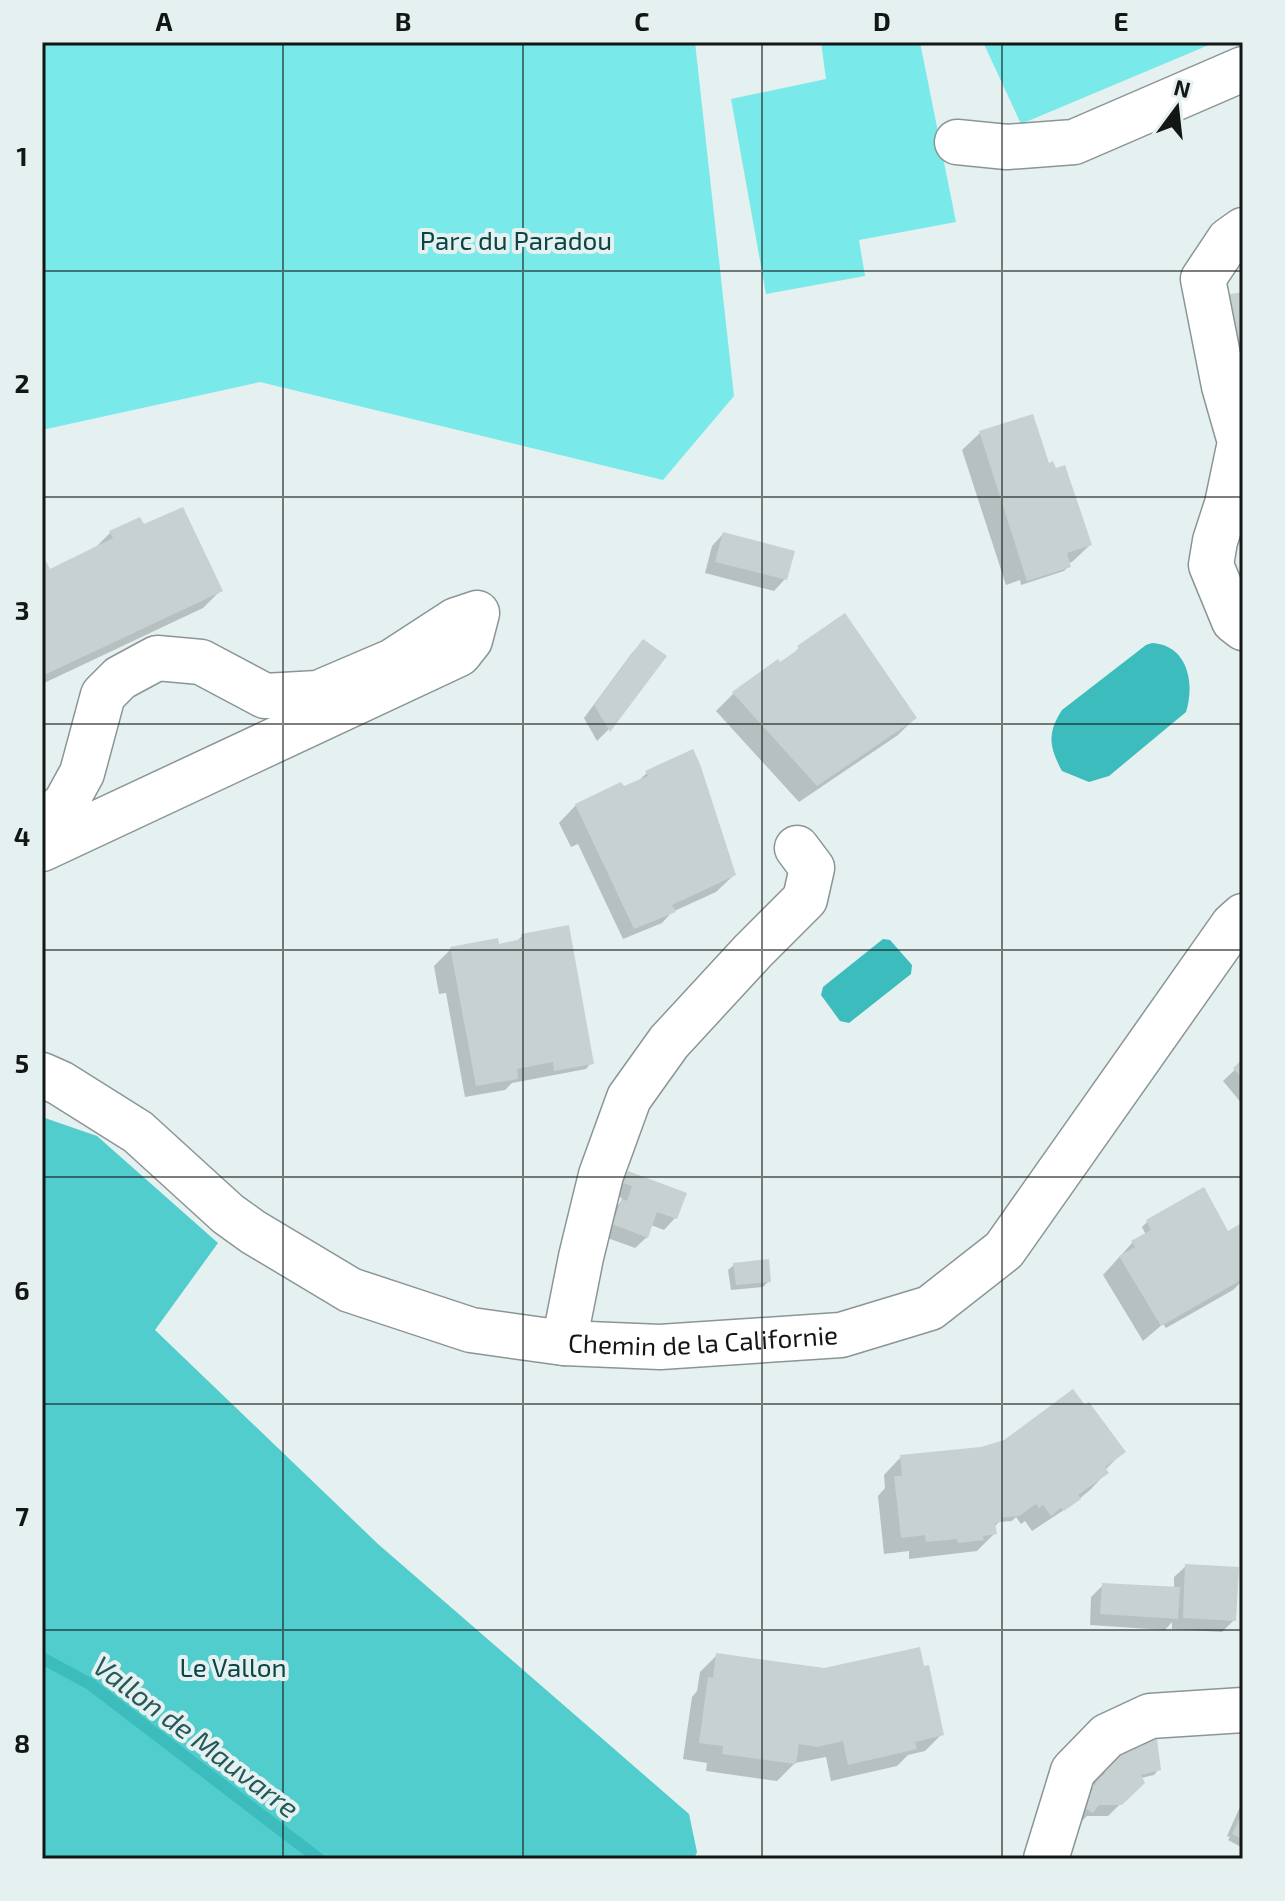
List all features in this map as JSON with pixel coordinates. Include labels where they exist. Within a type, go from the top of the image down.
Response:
[{"type":"street","points":[[957,142],[1007,147],[1074,142],[1243,69]]},
{"type":"street","points":[[1243,230],[1229,240],[1203,279],[1224,386],[1240,442],[1211,565],[1234,621],[1243,628]]},
{"type":"street","points":[[42,822],[65,804],[82,773],[103,695],[120,678],[157,658],[201,662],[265,696],[318,693],[393,661],[456,620],[477,613],[470,640],[459,654],[42,849]]},
{"type":"street","points":[[564,1343],[601,1175],[629,1098],[669,1042],[805,899],[812,868],[797,848]]},
{"type":"street","name":"Chemin de la Californie","points":[[42,1075],[138,1132],[228,1214],[350,1290],[471,1330],[564,1343],[660,1347],[841,1335],[930,1308],[1004,1250],[1233,925],[1243,916]]},
{"type":"street","points":[[1046,1859],[1073,1771],[1107,1736],[1150,1716],[1243,1710]]},
{"type":"green space","name":"Parc du Paradou","points":[[42,42],[695,42],[734,396],[663,480],[260,382],[42,430]]},
{"type":"green space","points":[[821,42],[920,42],[956,222],[859,240],[865,276],[766,294],[731,99],[826,79]]},
{"type":"green space","points":[[983,42],[1216,42],[1021,124]]},
{"type":"green space","name":"Le Vallon","points":[[42,1117],[97,1136],[218,1243],[155,1330],[378,1544],[689,1814],[697,1852],[694,1859],[42,1859]]},
{"type":"shaded area","points":[[1152,643],[1174,651],[1186,668],[1190,690],[1186,712],[1109,776],[1089,782],[1062,771],[1054,755],[1052,733],[1062,710]]},
{"type":"shaded area","points":[[883,939],[890,940],[912,965],[911,974],[849,1023],[840,1021],[821,995],[823,987]]},
{"type":"building","points":[[1243,292],[1243,389],[1224,295]]},
{"type":"building","points":[[1033,414],[1049,463],[1053,461],[1056,468],[1065,465],[1092,545],[1067,553],[1071,567],[1027,581],[979,431]]},
{"type":"building","points":[[183,507],[223,591],[42,676],[42,563],[46,561],[50,569],[113,538],[109,531],[140,517],[144,524]]},
{"type":"building","points":[[723,532],[795,551],[787,580],[715,562]]},
{"type":"building","points":[[845,613],[917,718],[817,786],[732,692],[778,659],[780,662],[799,649],[797,646]]},
{"type":"building","points":[[643,639],[667,656],[610,732],[594,705]]},
{"type":"building","points":[[693,749],[736,875],[672,905],[676,912],[634,929],[575,804],[621,782],[624,786],[648,776],[645,771]]},
{"type":"building","points":[[569,925],[594,1064],[554,1071],[553,1062],[517,1069],[518,1079],[476,1086],[450,947],[498,938],[499,944],[522,939],[521,934]]},
{"type":"building","points":[[1243,1059],[1243,1080],[1233,1068]]},
{"type":"building","points":[[628,1171],[687,1193],[677,1219],[657,1212],[648,1238],[612,1224],[622,1199],[627,1201],[632,1186],[623,1183]]},
{"type":"building","points":[[1204,1187],[1228,1231],[1240,1224],[1243,1230],[1243,1279],[1161,1326],[1119,1256],[1135,1247],[1131,1241],[1151,1230],[1146,1220]]},
{"type":"building","points":[[769,1259],[771,1282],[736,1285],[733,1263]]},
{"type":"building","points":[[1073,1389],[1085,1405],[1089,1402],[1126,1452],[1105,1467],[1109,1473],[1078,1495],[1081,1499],[1051,1516],[1043,1505],[1039,1508],[1036,1504],[1019,1516],[1001,1518],[1001,1522],[995,1523],[997,1534],[983,1536],[984,1540],[958,1543],[957,1539],[926,1542],[925,1535],[901,1538],[894,1476],[902,1476],[900,1455],[981,1447],[1004,1440]]},
{"type":"building","points":[[1185,1564],[1239,1567],[1236,1621],[1183,1618]]},
{"type":"building","points":[[1102,1583],[1180,1587],[1178,1619],[1100,1614]]},
{"type":"building","points":[[920,1647],[924,1666],[929,1665],[944,1735],[915,1742],[917,1749],[848,1765],[843,1741],[817,1747],[799,1744],[796,1764],[722,1754],[723,1746],[699,1743],[708,1677],[713,1678],[716,1653],[824,1668]]},
{"type":"building","points":[[1157,1739],[1161,1770],[1141,1775],[1145,1783],[1122,1805],[1099,1805],[1093,1813],[1083,1807],[1105,1773],[1101,1764],[1139,1742]]},
{"type":"building","points":[[1243,1811],[1243,1840],[1232,1834]]},
{"type":"waterway","name":"Vallon de Mauvarre","points":[[42,1658],[90,1684],[319,1859]]}]
